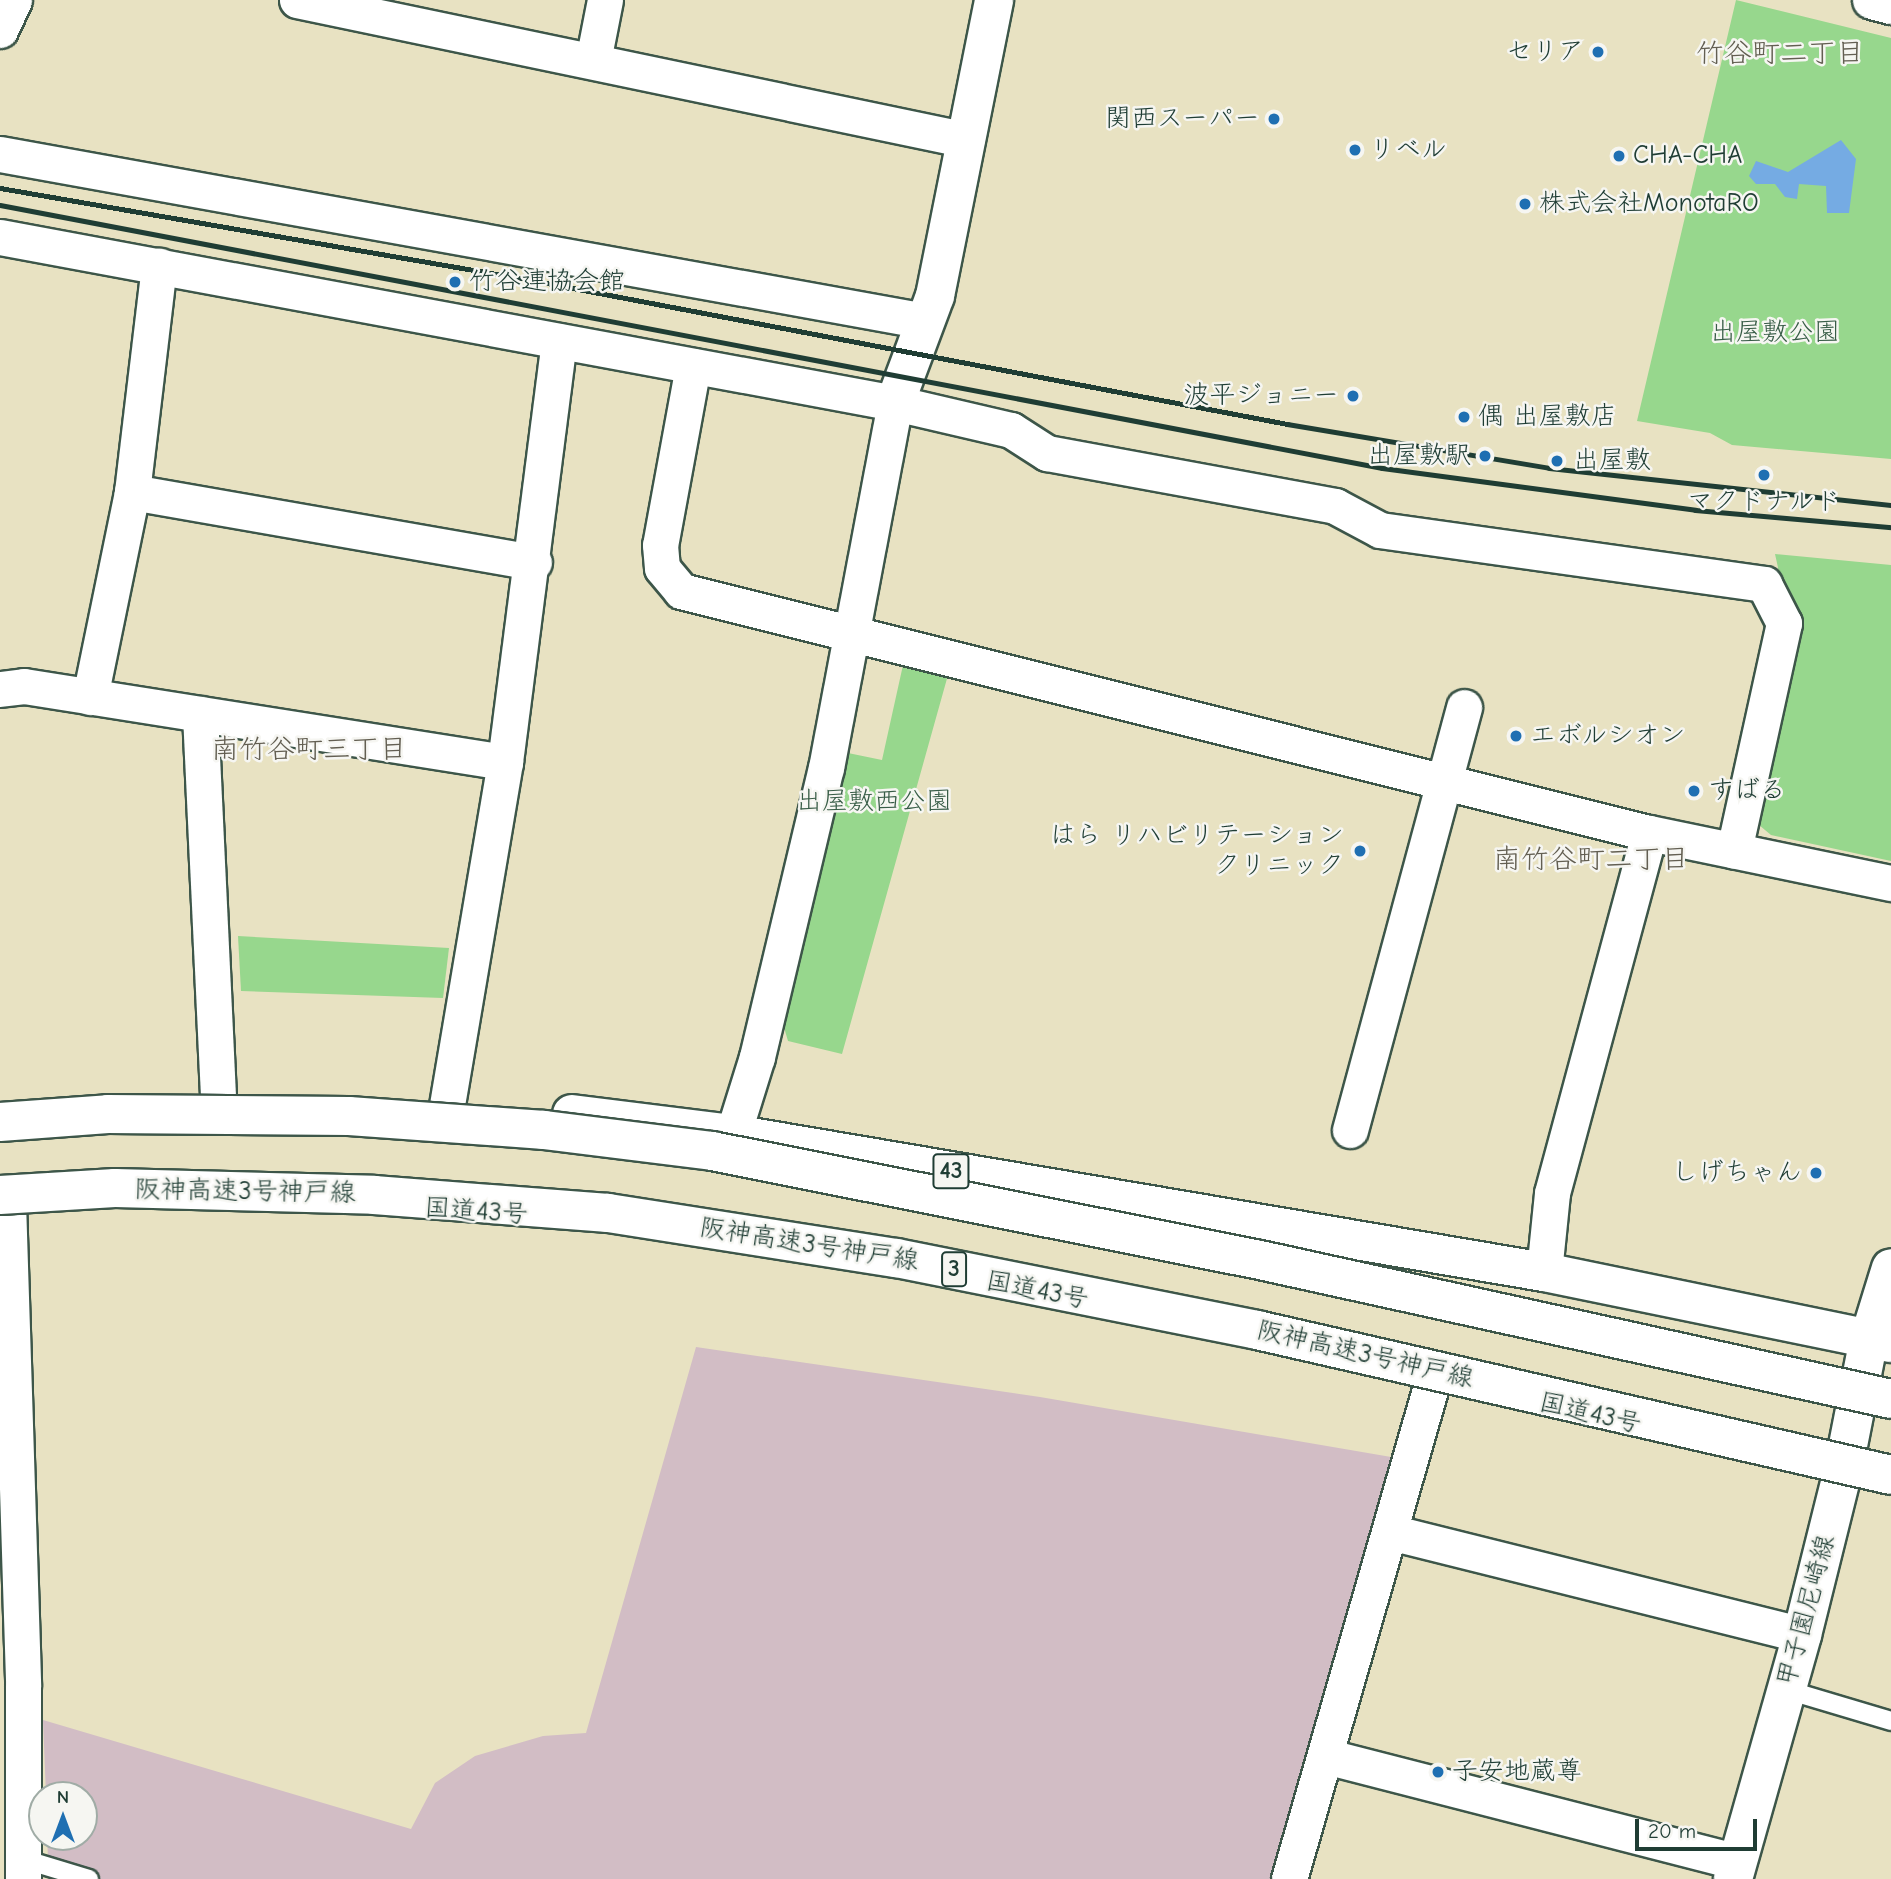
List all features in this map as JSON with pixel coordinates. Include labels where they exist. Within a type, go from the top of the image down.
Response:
[{"type":"main road","points":[[895,403],[935,296],[994,0]]},
{"type":"main road","points":[[1872,0],[1891,5]]},
{"type":"main road","name":"43","points":[[0,1105],[218,1097],[447,1105],[551,1112],[733,1134],[1544,1272],[1880,1341]]},
{"type":"main road","points":[[0,1122],[108,1114],[349,1116],[544,1130],[712,1151],[1260,1260],[1891,1399]]},
{"type":"main road","name":"阪神高速3号神戸線","points":[[3,1200],[115,1188],[374,1195],[608,1213],[897,1258],[1257,1330],[1891,1475]]},
{"type":"main road","name":"国道43号","points":[[3,1200],[257,1200],[485,1210],[738,1239],[925,1269],[1265,1338],[1433,1379],[1891,1482]]},
{"type":"main road","name":"甲子園尼崎線","points":[[1735,1871],[1787,1690],[1843,1471],[1880,1341],[1891,1268]]},
{"type":"street","points":[[0,30],[14,0]]},
{"type":"street","points":[[298,0],[421,12],[593,61],[967,140]]},
{"type":"street","points":[[593,61],[605,0]]},
{"type":"street","points":[[0,154],[925,321]]},
{"type":"street","points":[[0,237],[895,403],[1011,430],[1047,453],[1335,506],[1380,530],[1764,584],[1784,623],[1734,851]]},
{"type":"street","points":[[90,697],[132,492],[159,266]]},
{"type":"street","points":[[447,1105],[505,762],[534,562],[559,341]]},
{"type":"street","points":[[693,366],[660,545],[662,568],[681,591],[1649,833],[1891,883]]},
{"type":"street","points":[[733,1134],[757,1058],[826,768],[895,403]]},
{"type":"street","points":[[132,492],[534,562]]},
{"type":"street","points":[[0,689],[24,686],[505,762]]},
{"type":"street","points":[[1350,1130],[1441,781],[1464,707]]},
{"type":"street","points":[[200,714],[218,1097]]},
{"type":"street","points":[[1544,1272],[1552,1193],[1649,833]]},
{"type":"street","points":[[3,1200],[23,1686],[23,1869]]},
{"type":"street","points":[[1289,1879],[1433,1379]]},
{"type":"street","points":[[1390,1532],[1802,1635]]},
{"type":"street","points":[[1325,1756],[1735,1871]]},
{"type":"lane","points":[[1787,1690],[1891,1720]]},
{"type":"lane","points":[[23,1869],[89,1879]]},
{"type":"shaded area","points":[[696,1347],[1040,1397],[1397,1458],[1273,1879],[49,1879],[48,1851],[98,1851],[98,1781],[45,1781],[43,1720],[411,1829],[435,1783],[475,1756],[543,1736],[586,1733]]},
{"type":"green space","name":"出屋敷公園","points":[[1736,0],[1891,38],[1891,459],[1732,445],[1710,433],[1637,421]]},
{"type":"green space","points":[[1775,554],[1891,565],[1891,861],[1771,835],[1759,825],[1782,586]]},
{"type":"green space","name":"出屋敷西公園","points":[[903,665],[948,675],[842,1054],[788,1041],[783,1024],[848,753],[882,760]]},
{"type":"green space","points":[[238,936],[449,948],[443,998],[241,991]]},
{"type":"water","points":[[1841,140],[1856,159],[1849,213],[1827,213],[1826,186],[1799,184],[1797,199],[1785,197],[1775,184],[1756,184],[1749,176],[1756,161],[1788,172]]},
{"type":"railway","points":[[0,188],[525,279],[1287,424],[1549,468],[1891,505]]},
{"type":"railway","points":[[0,205],[1382,468],[1695,510],[1891,527]]},
{"type":"place","name":"セリア","points":[[1598,52]]},
{"type":"place","name":"関西スーパー","points":[[1274,119]]},
{"type":"place","name":"リベル","points":[[1355,150]]},
{"type":"place","name":"CHA-CHA","points":[[1619,156]]},
{"type":"place","name":"株式会社MonotaRO","points":[[1525,204]]},
{"type":"place","name":"竹谷連協会館","points":[[455,282]]},
{"type":"place","name":"波平ジョニー","points":[[1353,396]]},
{"type":"place","name":"偶 出屋敷店","points":[[1464,417]]},
{"type":"place","name":"出屋敷駅","points":[[1485,456]]},
{"type":"place","name":"出屋敷","points":[[1557,461]]},
{"type":"place","name":"マクドナルド","points":[[1764,475]]},
{"type":"place","name":"エボルシオン","points":[[1516,736]]},
{"type":"place","name":"すばる","points":[[1694,791]]},
{"type":"place","name":"はら リハビリテーション クリニック","points":[[1360,851]]},
{"type":"place","name":"しげちゃん","points":[[1816,1173]]},
{"type":"place","name":"子安地蔵尊","points":[[1438,1772]]},
{"type":"district","name":"竹谷町二丁目","points":[[1780,53]]},
{"type":"district","name":"南竹谷町三丁目","points":[[309,749]]},
{"type":"district","name":"南竹谷町二丁目","points":[[1591,859]]}]
